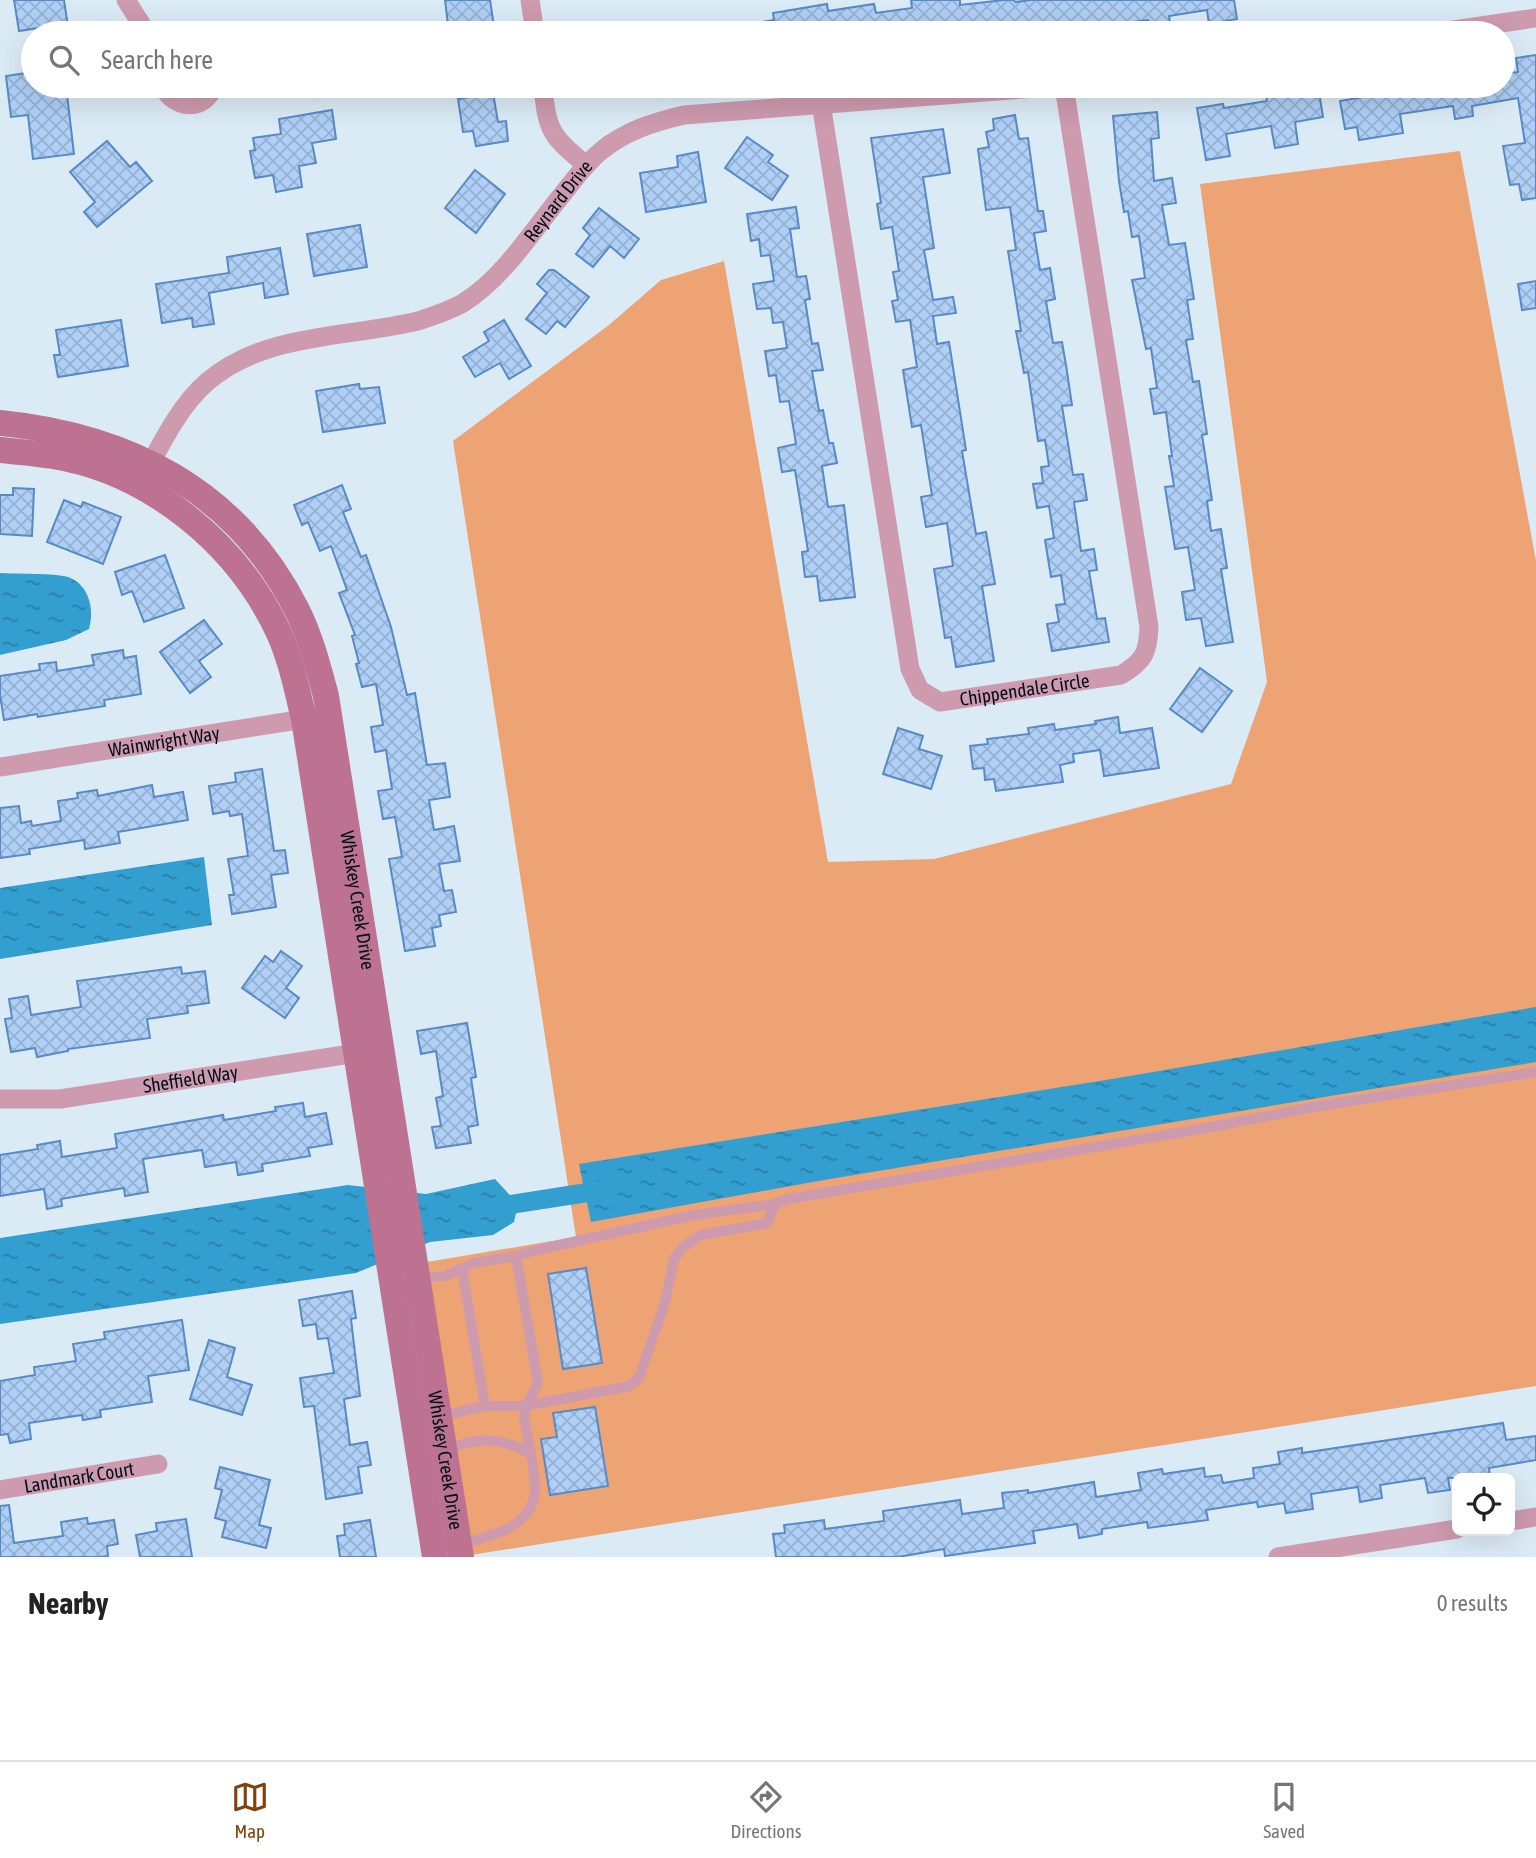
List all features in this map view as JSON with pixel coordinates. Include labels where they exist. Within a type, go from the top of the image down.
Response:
[{"type":"street","points":[[126,0],[139,21]]},
{"type":"street","points":[[530,0],[533,21]]},
{"type":"street","points":[[1515,21],[1536,18]]},
{"type":"street","points":[[170,98],[188,105],[203,102],[207,98]]},
{"type":"street","points":[[544,98],[552,134],[586,165]]},
{"type":"street","name":"Reynard Drive","points":[[139,486],[191,399],[215,376],[244,358],[292,342],[418,321],[463,303],[504,267],[586,165],[617,140],[660,121],[684,115],[892,98]]},
{"type":"street","name":"Chippendale Circle","points":[[821,103],[910,669],[920,690],[940,702],[1121,675],[1138,664],[1148,647],[1149,627],[1065,98]]},
{"type":"street","name":"Whiskey Creek Drive","points":[[0,424],[79,436],[116,447],[151,463],[189,486],[231,520],[275,573],[298,612],[315,653],[316,717],[403,1273],[435,1557]]},
{"type":"street","name":"Whiskey Creek Drive","points":[[0,450],[54,456],[108,472],[139,486],[193,522],[236,564],[259,597],[279,632],[294,675],[316,717]]},
{"type":"street","name":"Wainwright Way","points":[[0,767],[316,717]]},
{"type":"street","name":"Sheffield Way","points":[[0,1098],[60,1099],[368,1051]]},
{"type":"street","name":"Whiskey Creek Drive","points":[[403,1273],[439,1416],[456,1445],[460,1550]]},
{"type":"street","name":"Landmark Court","points":[[0,1490],[158,1464]]},
{"type":"street","points":[[1515,1520],[1536,1517]]},
{"type":"street","points":[[1278,1557],[1359,1551],[1452,1530]]},
{"type":"lane","points":[[403,1273],[445,1276],[474,1263],[516,1256],[694,1215],[775,1204],[788,1199],[1195,1130],[1319,1106],[1536,1072]]},
{"type":"lane","points":[[439,1416],[485,1406],[526,1406],[629,1385],[639,1378],[665,1302],[674,1259],[683,1247],[701,1235],[767,1223],[775,1204]]},
{"type":"lane","points":[[460,1550],[523,1517],[536,1492],[524,1417],[526,1406],[538,1383],[516,1256]]},
{"type":"lane","points":[[462,1269],[485,1406]]},
{"type":"lane","points":[[456,1445],[500,1440],[530,1453]]},
{"type":"shaded area","points":[[1460,151],[1536,561],[1536,1386],[471,1555],[427,1262],[576,1237],[453,441],[609,325],[661,280],[724,261],[828,862],[934,859],[1231,784],[1267,682],[1200,184]]},
{"type":"water","points":[[0,573],[54,575],[75,580],[89,598],[89,629],[66,640],[0,655]]},
{"type":"water","points":[[204,857],[212,925],[0,959],[0,888]]},
{"type":"water","points":[[1536,1007],[1536,1062],[824,1180],[591,1222],[579,1164],[1106,1080]]},
{"type":"water","points":[[495,1179],[518,1204],[514,1222],[493,1235],[430,1242],[356,1273],[0,1324],[0,1238],[348,1185],[426,1194]]},
{"type":"building","points":[[14,0],[64,0],[67,21],[21,21],[19,31]]},
{"type":"building","points":[[445,0],[490,0],[493,21],[448,21]]},
{"type":"building","points":[[911,0],[960,0],[960,5],[1004,0],[1234,0],[1237,19],[1209,21],[1207,10],[1169,16],[1170,21],[768,21],[774,20],[773,13],[827,4],[828,11],[874,4],[876,13],[912,8]]},
{"type":"building","points":[[1536,55],[1536,198],[1522,200],[1519,184],[1510,185],[1503,146],[1525,143],[1518,98],[1472,106],[1473,116],[1455,119],[1453,106],[1400,114],[1403,133],[1359,140],[1357,127],[1345,129],[1340,101],[1357,98],[1515,98],[1515,72],[1518,72],[1516,58]]},
{"type":"building","points":[[21,74],[21,98],[67,98],[74,154],[33,159],[28,115],[11,117],[6,76]]},
{"type":"building","points":[[494,98],[498,122],[506,121],[508,141],[476,146],[473,131],[463,132],[458,99]]},
{"type":"building","points":[[1266,98],[1320,98],[1323,117],[1295,122],[1298,144],[1275,148],[1271,126],[1226,134],[1230,156],[1206,160],[1197,108],[1223,104],[1224,108],[1267,101]]},
{"type":"building","points":[[332,110],[336,139],[312,143],[316,163],[299,166],[302,187],[276,192],[273,175],[255,178],[250,151],[255,150],[253,138],[281,134],[279,119]]},
{"type":"building","points":[[1157,112],[1159,138],[1151,139],[1154,181],[1172,178],[1176,203],[1162,205],[1169,245],[1185,243],[1194,299],[1187,300],[1193,339],[1186,340],[1193,382],[1199,381],[1207,434],[1202,435],[1212,500],[1207,501],[1211,531],[1221,529],[1227,568],[1221,569],[1233,642],[1206,646],[1201,618],[1186,620],[1182,592],[1195,590],[1188,547],[1175,549],[1165,487],[1174,486],[1166,412],[1154,414],[1150,389],[1157,388],[1151,348],[1146,349],[1132,280],[1145,278],[1139,236],[1132,237],[1128,211],[1124,212],[1113,116]]},
{"type":"building","points":[[1015,115],[1019,139],[1028,138],[1038,211],[1043,211],[1046,231],[1034,233],[1040,270],[1050,268],[1055,299],[1046,301],[1053,343],[1062,342],[1066,365],[1072,405],[1062,406],[1073,475],[1083,474],[1087,500],[1074,502],[1081,551],[1094,549],[1097,570],[1089,571],[1097,619],[1105,618],[1109,642],[1052,651],[1047,624],[1059,622],[1056,605],[1065,604],[1061,575],[1051,577],[1045,540],[1054,538],[1049,506],[1037,508],[1033,484],[1043,483],[1041,467],[1049,466],[1045,440],[1038,441],[1028,372],[1024,373],[1016,331],[1021,331],[1008,251],[1016,250],[1010,207],[986,210],[978,149],[989,147],[986,132],[994,130],[993,119]]},
{"type":"building","points":[[943,129],[950,173],[923,177],[934,248],[924,250],[933,300],[953,297],[956,313],[933,316],[937,344],[949,342],[966,450],[962,451],[976,534],[986,532],[995,584],[982,586],[994,661],[956,667],[951,637],[945,638],[934,569],[953,566],[947,523],[926,527],[921,497],[932,495],[921,425],[912,427],[903,370],[917,367],[910,320],[896,322],[892,301],[898,300],[893,272],[899,271],[892,227],[881,229],[877,204],[881,203],[871,138]]},
{"type":"building","points":[[747,137],[773,155],[768,162],[788,176],[772,200],[725,168]]},
{"type":"building","points":[[107,141],[130,167],[136,162],[152,181],[97,227],[84,212],[95,202],[70,172]]},
{"type":"building","points":[[698,152],[706,202],[646,212],[640,173],[678,167],[677,156]]},
{"type":"building","points":[[475,170],[505,194],[476,233],[445,208]]},
{"type":"building","points":[[796,207],[799,228],[790,229],[797,277],[806,276],[810,299],[805,300],[812,344],[818,343],[823,370],[812,371],[819,411],[823,410],[829,443],[833,443],[837,463],[822,466],[828,507],[844,505],[855,597],[820,601],[817,576],[805,577],[802,552],[808,551],[795,470],[782,472],[778,448],[796,444],[789,401],[780,402],[776,375],[769,376],[765,351],[787,348],[783,322],[773,323],[771,308],[757,309],[753,284],[774,281],[770,255],[761,256],[759,239],[751,241],[747,214]]},
{"type":"building","points":[[599,208],[639,239],[624,258],[610,246],[593,267],[576,254],[590,235],[583,228]]},
{"type":"building","points":[[360,225],[367,267],[314,276],[307,234]]},
{"type":"building","points":[[280,248],[288,294],[265,298],[263,283],[209,293],[214,324],[193,327],[192,318],[162,323],[156,284],[229,273],[227,257]]},
{"type":"building","points":[[549,270],[554,270],[589,297],[565,327],[557,321],[546,334],[526,319],[547,293],[537,284]]},
{"type":"building","points":[[1536,281],[1536,308],[1522,310],[1518,284]]},
{"type":"building","points":[[121,320],[128,366],[58,377],[54,355],[60,355],[56,330]]},
{"type":"building","points":[[504,320],[531,366],[509,379],[500,363],[475,377],[463,357],[489,341],[484,332]]},
{"type":"building","points":[[359,384],[360,389],[379,387],[385,423],[323,432],[316,391]]},
{"type":"building","points":[[342,485],[351,509],[343,512],[361,557],[366,555],[391,627],[407,695],[415,693],[427,765],[445,763],[450,797],[429,800],[434,830],[454,826],[460,861],[439,864],[444,891],[452,890],[456,912],[439,915],[441,926],[432,928],[435,946],[405,951],[389,859],[402,857],[395,817],[383,819],[378,791],[392,789],[386,750],[375,752],[371,727],[383,725],[376,684],[362,687],[352,636],[355,635],[339,593],[347,590],[331,546],[320,551],[308,522],[302,525],[294,505]]},
{"type":"building","points":[[13,488],[34,489],[32,536],[0,534],[0,495],[13,495]]},
{"type":"building","points":[[64,500],[81,507],[83,502],[121,517],[103,564],[47,542]]},
{"type":"building","points":[[165,555],[184,608],[144,622],[132,591],[122,595],[115,572]]},
{"type":"building","points":[[204,620],[222,644],[199,661],[211,677],[190,693],[160,652]]},
{"type":"building","points":[[123,650],[124,658],[136,656],[141,694],[104,700],[105,706],[4,720],[0,676],[40,670],[39,664],[56,662],[57,671],[94,665],[92,655]]},
{"type":"building","points":[[1200,668],[1232,691],[1202,732],[1170,709]]},
{"type":"building","points":[[1118,717],[1120,733],[1152,728],[1159,768],[1104,776],[1100,750],[1073,754],[1074,762],[1060,765],[1063,782],[996,791],[994,779],[985,780],[984,768],[973,769],[970,746],[988,744],[987,739],[1029,734],[1028,728],[1054,724],[1055,730],[1096,724],[1095,721]]},
{"type":"building","points":[[898,728],[923,736],[919,749],[942,756],[931,789],[883,774]]},
{"type":"building","points":[[262,769],[274,851],[285,850],[288,873],[271,875],[276,907],[232,914],[229,895],[234,895],[228,859],[248,856],[242,814],[230,816],[229,811],[213,814],[209,786],[236,782],[235,773]]},
{"type":"building","points":[[152,785],[154,797],[183,792],[188,820],[118,832],[120,843],[85,849],[84,840],[29,849],[30,854],[0,858],[0,808],[19,806],[21,823],[31,821],[32,826],[61,821],[58,801],[78,798],[77,793],[97,790],[98,796]]},
{"type":"building","points":[[281,951],[302,966],[286,988],[299,998],[285,1018],[242,988],[265,956],[273,962]]},
{"type":"building","points":[[181,967],[182,974],[205,971],[209,1003],[187,1006],[188,1013],[147,1019],[150,1038],[68,1049],[37,1057],[35,1048],[11,1052],[5,1019],[12,1018],[9,999],[28,996],[31,1015],[81,1007],[77,981]]},
{"type":"building","points":[[467,1023],[476,1077],[471,1078],[478,1125],[468,1127],[471,1143],[436,1148],[432,1127],[441,1126],[436,1098],[443,1096],[436,1051],[421,1054],[417,1031]]},
{"type":"building","points":[[303,1103],[305,1117],[326,1113],[332,1144],[308,1148],[310,1156],[262,1164],[263,1171],[238,1175],[236,1162],[205,1167],[202,1150],[143,1159],[148,1192],[125,1196],[124,1188],[61,1199],[62,1206],[47,1209],[44,1189],[0,1196],[0,1155],[38,1149],[37,1145],[60,1141],[62,1157],[117,1148],[115,1134],[223,1115],[224,1120],[276,1111],[275,1107]]},
{"type":"building","points":[[586,1268],[602,1363],[563,1369],[548,1274]]},
{"type":"building","points":[[352,1291],[356,1318],[351,1319],[360,1396],[344,1399],[350,1445],[367,1442],[371,1465],[358,1467],[362,1493],[326,1499],[314,1406],[304,1407],[300,1378],[334,1373],[328,1338],[318,1339],[316,1324],[303,1326],[299,1300]]},
{"type":"building","points":[[182,1320],[189,1370],[148,1376],[152,1402],[100,1410],[101,1417],[83,1420],[82,1415],[29,1423],[31,1439],[10,1443],[8,1434],[0,1435],[0,1381],[35,1375],[34,1367],[76,1361],[73,1344],[105,1339],[104,1332]]},
{"type":"building","points":[[209,1340],[235,1348],[227,1377],[252,1385],[242,1415],[190,1399]]},
{"type":"building","points":[[595,1407],[608,1486],[550,1495],[541,1439],[557,1437],[553,1413]]},
{"type":"building","points":[[1503,1423],[1506,1440],[1536,1436],[1536,1460],[1489,1468],[1490,1473],[1452,1473],[1452,1478],[1448,1478],[1450,1490],[1428,1493],[1425,1478],[1380,1485],[1382,1498],[1360,1502],[1358,1487],[1311,1494],[1313,1509],[1286,1513],[1284,1503],[1258,1507],[1257,1502],[1206,1510],[1208,1520],[1148,1528],[1147,1522],[1102,1529],[1102,1534],[1079,1538],[1077,1524],[1033,1531],[1035,1543],[945,1556],[944,1549],[898,1557],[776,1557],[773,1534],[785,1533],[784,1525],[824,1520],[825,1529],[884,1521],[883,1511],[960,1500],[962,1514],[1004,1508],[1002,1493],[1028,1490],[1028,1493],[1094,1482],[1096,1497],[1141,1490],[1138,1473],[1162,1469],[1163,1474],[1204,1468],[1205,1477],[1221,1475],[1223,1483],[1254,1478],[1253,1468],[1280,1464],[1278,1452],[1302,1448],[1302,1453]]},
{"type":"building","points":[[220,1467],[270,1480],[259,1525],[271,1528],[266,1548],[222,1537],[226,1521],[215,1518],[222,1490],[215,1488]]},
{"type":"building","points":[[9,1505],[14,1543],[63,1536],[61,1522],[87,1518],[88,1524],[114,1520],[118,1544],[107,1546],[108,1556],[100,1557],[0,1557],[0,1506]]},
{"type":"building","points":[[186,1519],[192,1557],[140,1557],[136,1535],[157,1531],[156,1523]]},
{"type":"building","points":[[370,1520],[376,1557],[340,1557],[337,1536],[345,1535],[344,1524]]},
{"type":"waterway","points":[[494,1207],[610,1189]]}]
